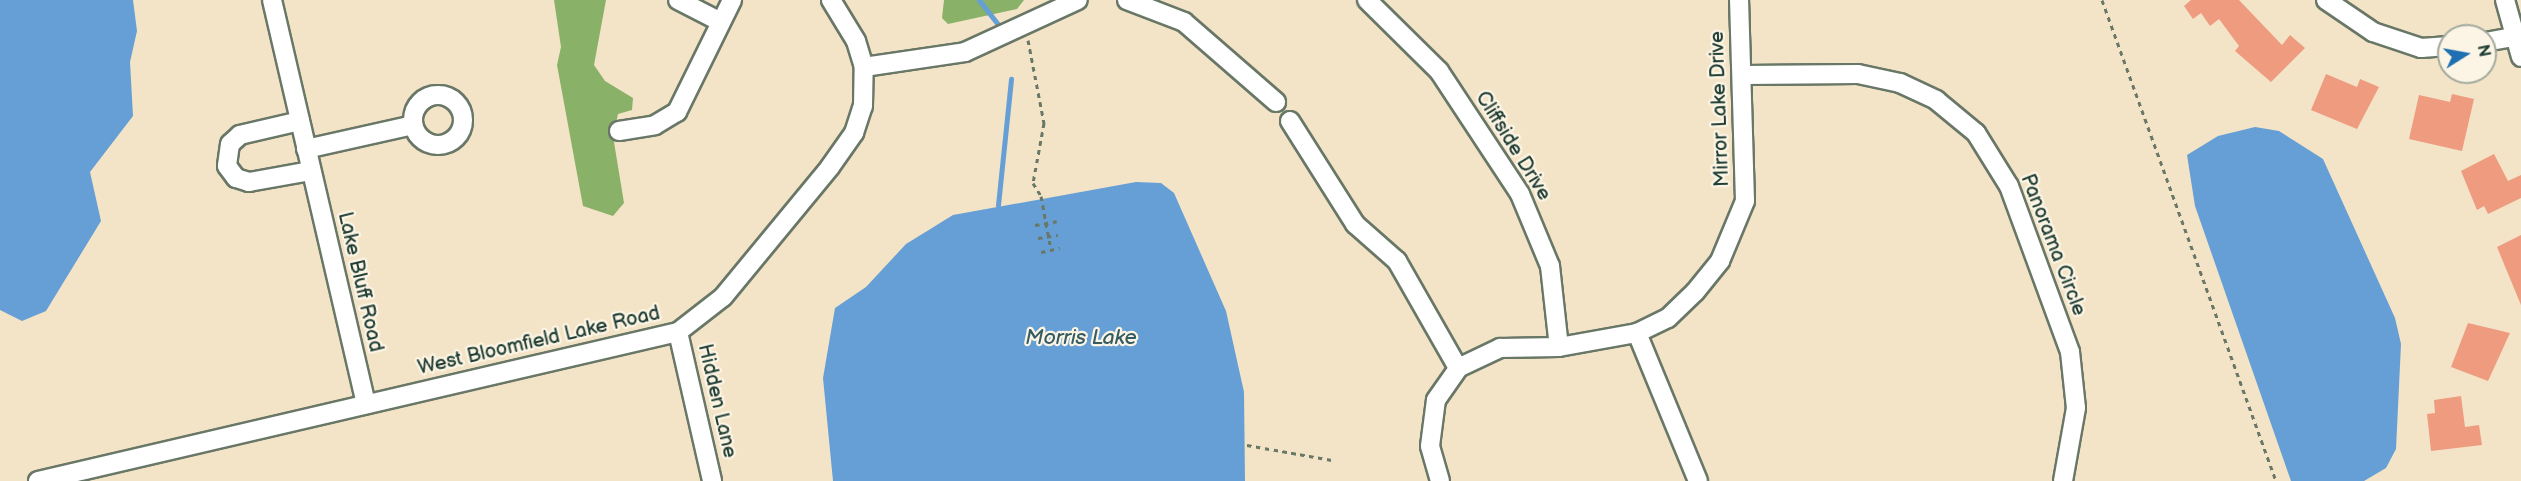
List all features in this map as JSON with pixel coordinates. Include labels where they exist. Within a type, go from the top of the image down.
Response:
[{"type":"street","name":"Lake Bluff Road","points":[[272,0],[366,404]]},
{"type":"street","points":[[678,0],[719,21]]},
{"type":"street","points":[[619,131],[655,125],[677,111],[719,21],[732,0]]},
{"type":"street","name":"West Bloomfield Lake Road","points":[[38,481],[678,332],[723,297],[830,167],[854,133],[863,106],[864,67],[856,41],[831,0]]},
{"type":"street","points":[[864,67],[964,52],[1078,0]]},
{"type":"street","points":[[1127,0],[1184,22],[1276,102]]},
{"type":"street","name":"Cliffside Drive","points":[[1366,0],[1439,71],[1520,194],[1550,266],[1559,347]]},
{"type":"street","name":"Mirror Lake Drive","points":[[1458,368],[1500,348],[1559,347],[1637,333],[1668,318],[1695,292],[1734,234],[1745,201],[1748,167],[1739,0]]},
{"type":"street","points":[[2326,0],[2373,32],[2421,48],[2437,47]]},
{"type":"street","points":[[2505,0],[2513,37],[2521,57]]},
{"type":"street","points":[[2497,40],[2513,37]]},
{"type":"street","name":"Panorama Circle","points":[[1744,75],[1858,74],[1900,83],[1936,100],[1976,133],[2009,186],[2070,352],[2076,408],[2062,481]]},
{"type":"street","points":[[300,121],[240,135],[230,144],[227,166],[236,178],[249,182],[311,171]]},
{"type":"street","points":[[1290,121],[1355,224],[1397,261],[1458,368],[1436,400],[1430,446],[1440,481]]},
{"type":"street","points":[[306,149],[413,126]]},
{"type":"street","name":"Hidden Lane","points":[[678,332],[712,481]]},
{"type":"street","points":[[1637,333],[1698,481]]},
{"type":"path","points":[[2102,0],[2276,481]]},
{"type":"path","points":[[1023,25],[1044,113],[1032,175],[1041,196],[1050,250]]},
{"type":"path","points":[[1035,225],[1057,222]]},
{"type":"path","points":[[1038,238],[1058,235]]},
{"type":"path","points":[[1041,252],[1060,249]]},
{"type":"path","points":[[1247,446],[1332,460]]},
{"type":"green space","points":[[554,0],[606,0],[594,65],[605,81],[633,98],[632,110],[618,114],[613,136],[624,203],[613,216],[583,206],[557,65],[561,47]]},
{"type":"green space","points":[[944,0],[1024,0],[1017,9],[948,24],[942,18]]},
{"type":"water","points":[[0,0],[133,0],[137,31],[130,62],[133,116],[90,172],[101,221],[46,311],[22,321],[0,310]]},
{"type":"water","points":[[2255,127],[2279,131],[2323,159],[2395,318],[2401,344],[2396,449],[2386,468],[2364,481],[2291,481],[2195,206],[2187,155],[2218,136]]},
{"type":"water","name":"Morris Lake","points":[[1136,182],[1161,183],[1174,193],[1226,311],[1244,392],[1245,481],[833,481],[823,378],[835,308],[866,287],[906,244],[953,215]]},
{"type":"building","points":[[2191,0],[2239,0],[2282,45],[2290,35],[2305,48],[2271,82],[2235,51],[2239,46],[2219,19],[2210,26],[2201,13],[2193,19],[2184,6]]},
{"type":"building","points":[[2326,74],[2357,87],[2360,79],[2379,87],[2357,129],[2311,110]]},
{"type":"building","points":[[2452,94],[2474,99],[2462,151],[2409,139],[2419,95],[2450,102]]},
{"type":"building","points":[[2494,154],[2508,181],[2521,175],[2521,198],[2488,214],[2484,206],[2477,210],[2461,171]]},
{"type":"building","points":[[2521,235],[2521,305],[2497,247]]},
{"type":"building","points":[[2468,323],[2510,333],[2488,381],[2451,367]]},
{"type":"building","points":[[2461,396],[2465,427],[2479,425],[2482,445],[2431,451],[2427,414],[2435,413],[2434,400]]},
{"type":"waterway","points":[[979,0],[997,23]]},
{"type":"waterway","points":[[998,205],[1011,79]]}]
